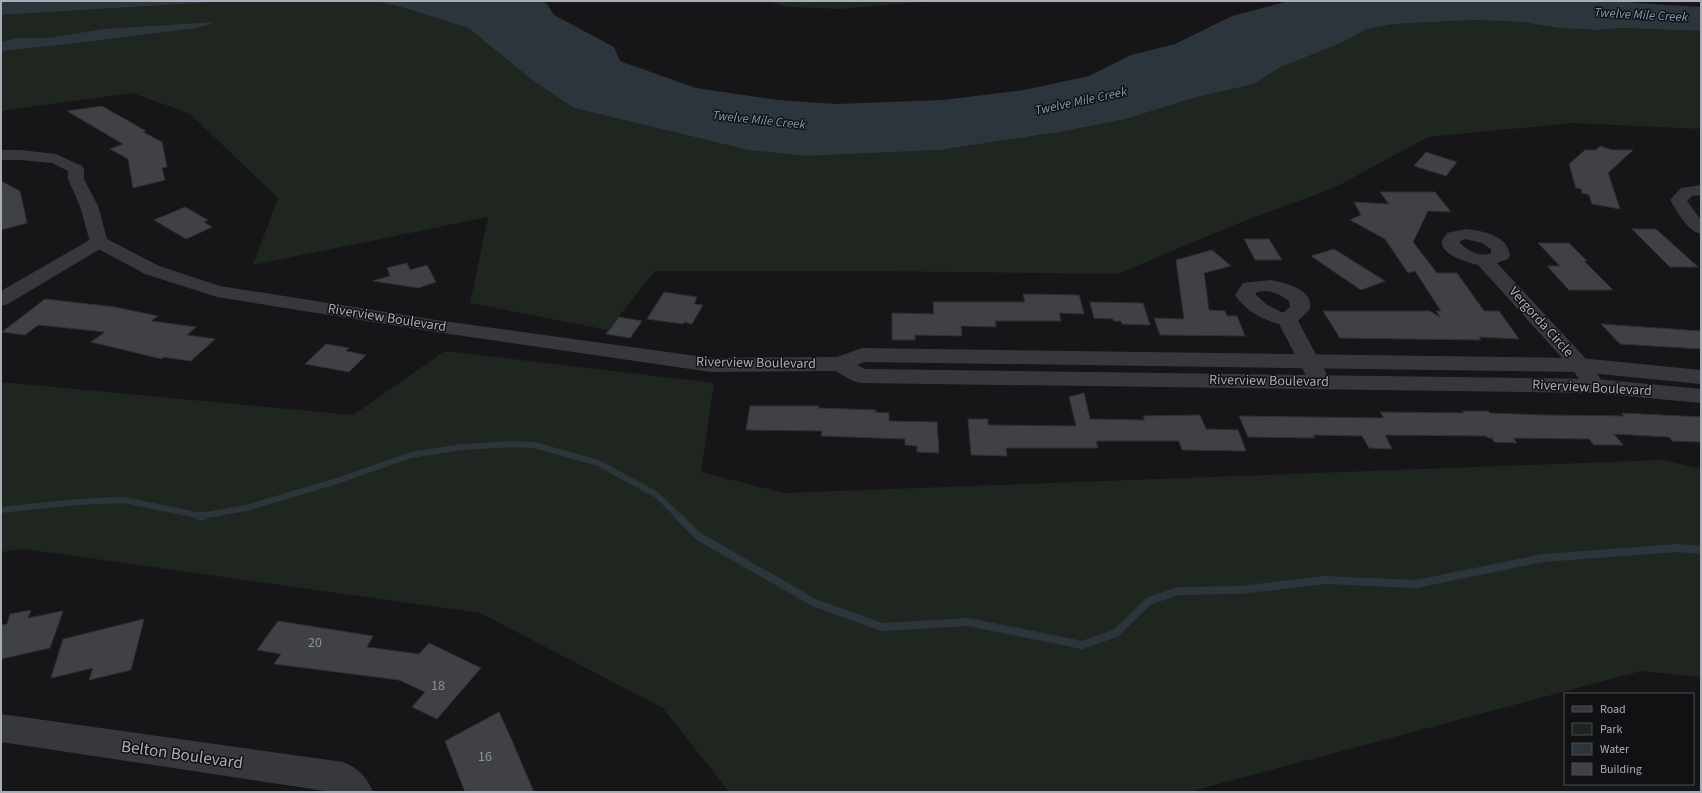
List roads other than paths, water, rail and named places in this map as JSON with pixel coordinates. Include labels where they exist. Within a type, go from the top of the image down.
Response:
[{"type":"street","points":[[1,155],[20,155],[56,159],[76,169],[76,179],[89,206],[100,242],[22,286],[1,300]]},
{"type":"street","points":[[1701,190],[1687,192],[1678,200],[1693,222],[1701,229]]},
{"type":"street","name":"Riverview Boulevard","points":[[100,242],[152,270],[217,291],[436,326],[711,365],[839,364],[862,355],[1580,365],[1701,376]]},
{"type":"street","name":"Vergorda Circle","points":[[1484,260],[1580,365],[1595,386]]},
{"type":"street","points":[[1287,320],[1320,382]]},
{"type":"street","points":[[1026,357],[1030,378]]},
{"type":"street","name":"Riverview Boulevard","points":[[839,364],[861,376],[1595,386],[1701,396]]},
{"type":"street","name":"Belton Boulevard","points":[[1,728],[343,778],[357,792]]},
{"type":"water","points":[[1,1],[233,1],[1,15]]},
{"type":"water","name":"Twelve Mile Creek","points":[[375,1],[541,1],[547,4],[554,15],[614,47],[620,61],[696,88],[778,100],[836,104],[943,100],[1024,90],[1089,76],[1131,55],[1175,44],[1232,16],[1289,1],[1622,1],[1701,7],[1701,31],[1622,28],[1596,30],[1559,28],[1521,22],[1476,20],[1394,24],[1367,29],[1341,43],[1279,68],[1254,84],[1193,98],[1126,119],[1060,132],[940,150],[806,156],[748,150],[574,108],[531,79],[468,28],[405,8]]},
{"type":"water","points":[[214,22],[196,28],[1,51],[1,42],[19,38],[48,38],[104,29]]},
{"type":"waterway","points":[[201,516],[246,508],[340,480],[411,455],[462,447],[513,444],[534,445],[598,463],[657,495],[698,536],[815,603],[882,627],[968,622],[1082,645],[1116,633],[1149,601],[1178,591],[1239,590],[1325,580],[1416,584],[1543,558],[1677,548],[1701,550]]},
{"type":"waterway","points":[[1,510],[76,502],[124,500],[201,516]]}]
